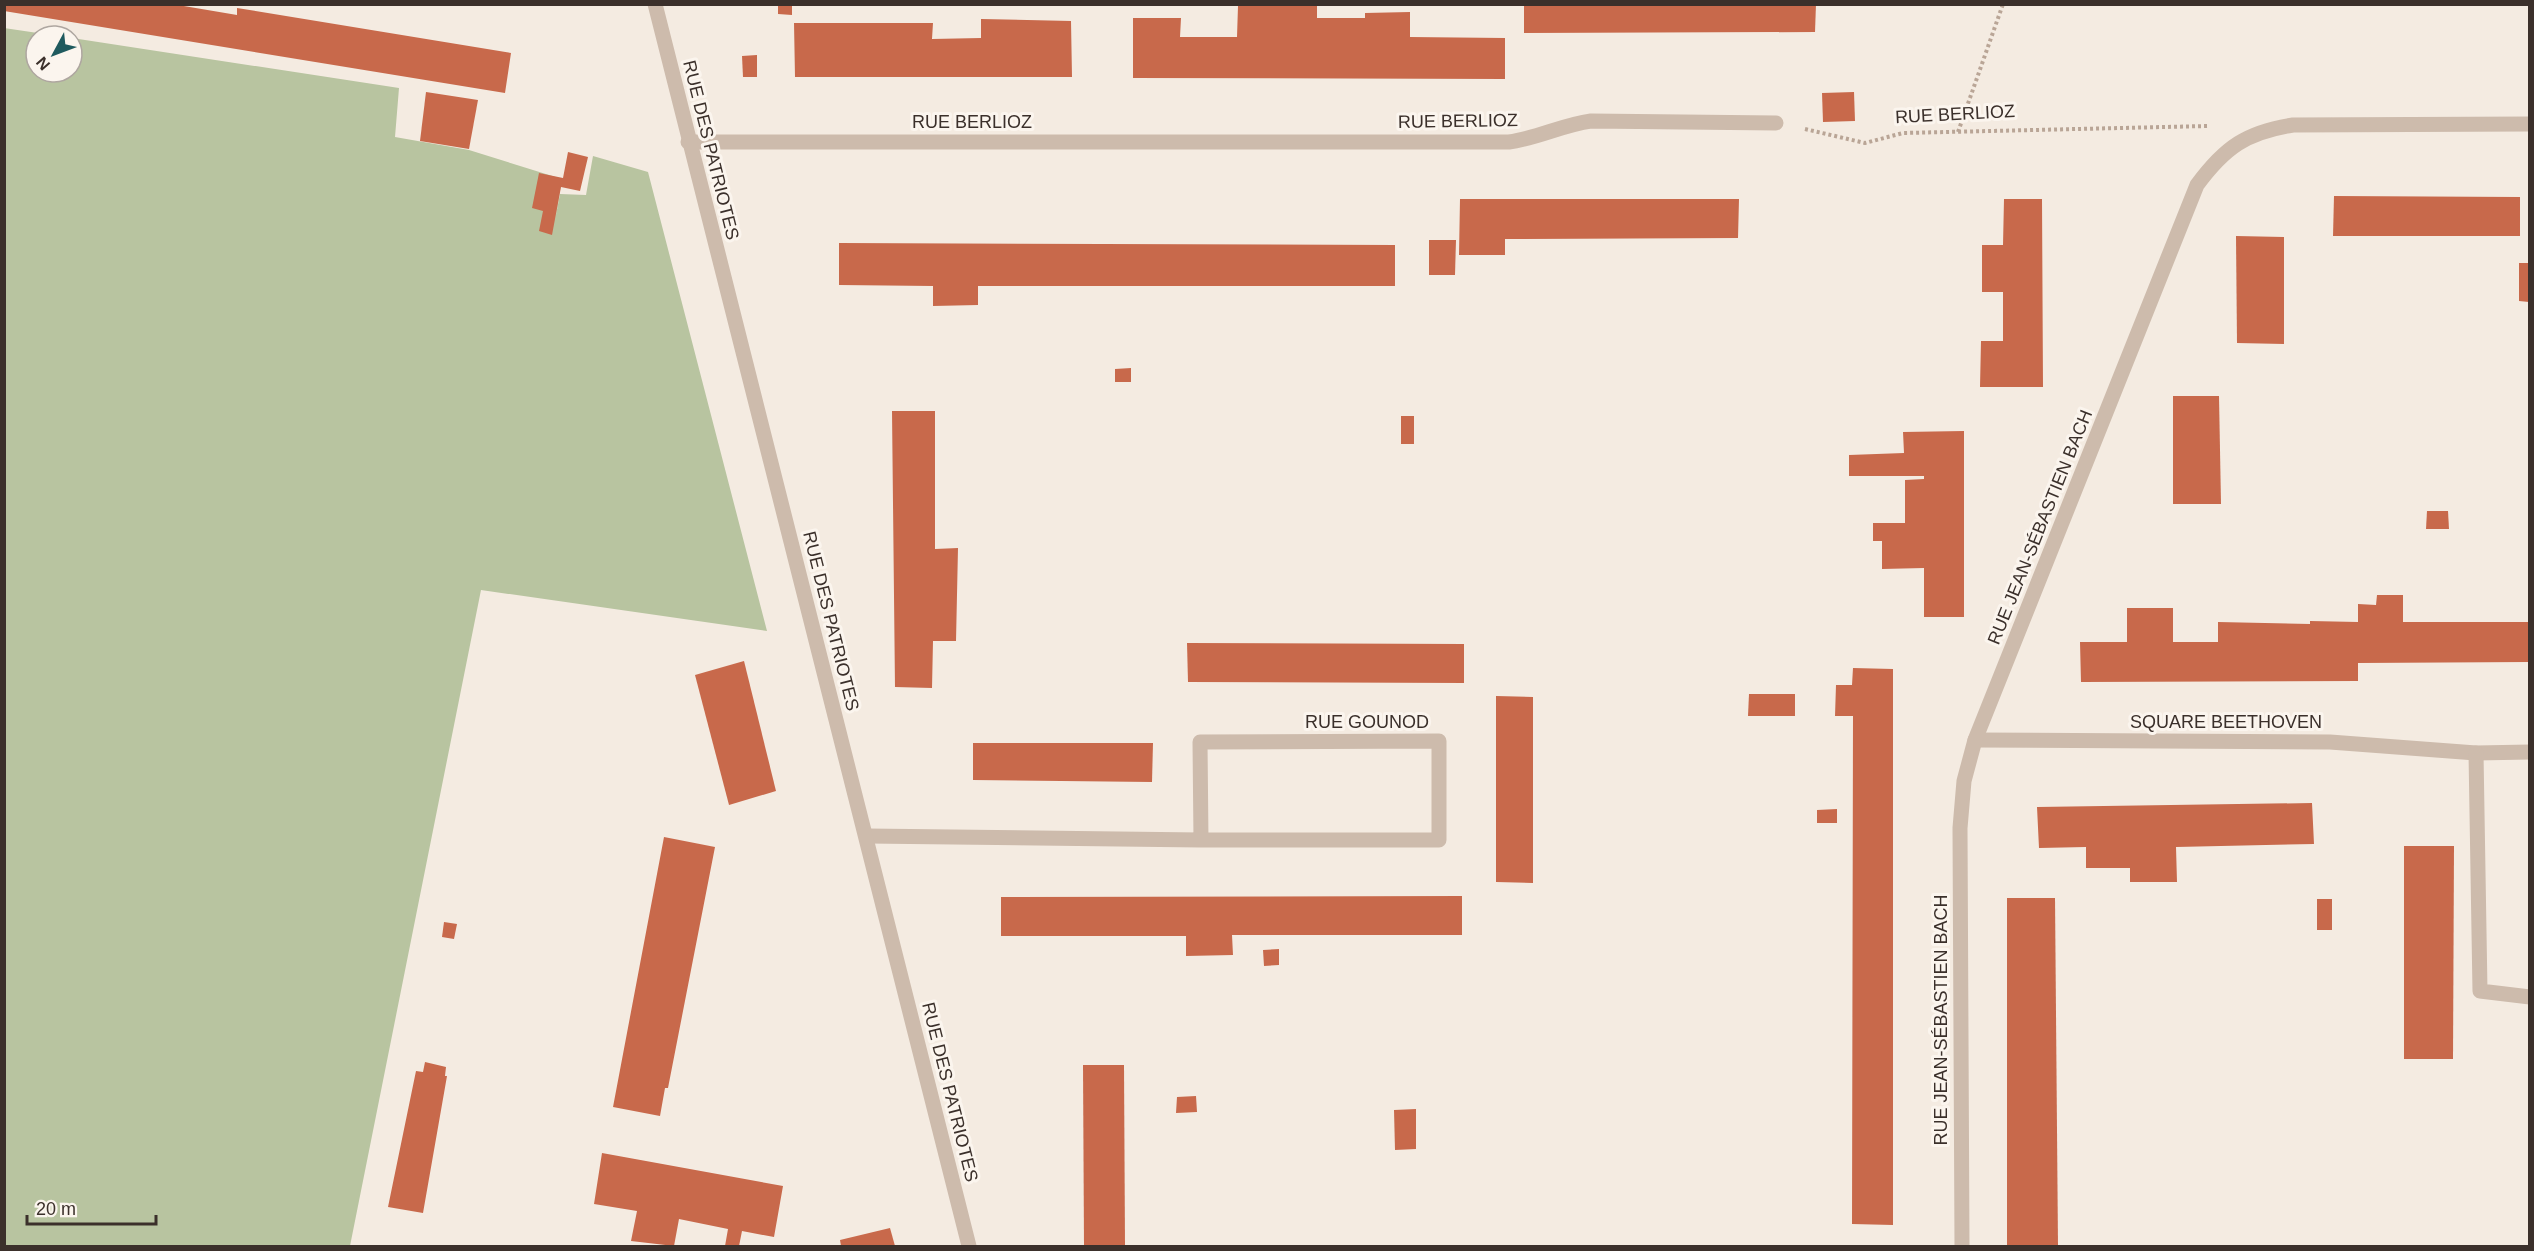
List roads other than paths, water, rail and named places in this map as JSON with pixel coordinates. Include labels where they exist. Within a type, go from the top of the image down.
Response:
[{"type":"street","name":"RUE DES PATRIOTES","points":[[655,4],[688,142],[867,836],[969,1246]]},
{"type":"street","name":"RUE BERLIOZ","points":[[688,142],[1509,142],[1530,139],[1572,123],[1591,121],[1776,123]]},
{"type":"street","name":"RUE JEAN-SÉBASTIEN BACH","points":[[1962,1246],[1960,828],[1964,781],[1975,740],[2198,185],[2212,164],[2248,137],[2266,129],[2293,125],[2529,124]]},
{"type":"street","name":"SQUARE BEETHOVEN","points":[[1975,740],[2330,742],[2476,753],[2529,752]]},
{"type":"street","name":"RUE GOUNOD","points":[[867,836],[1201,840],[1439,840],[1439,741],[1200,742],[1201,840]]},
{"type":"street","points":[[2476,753],[2480,991],[2529,997]]}]
